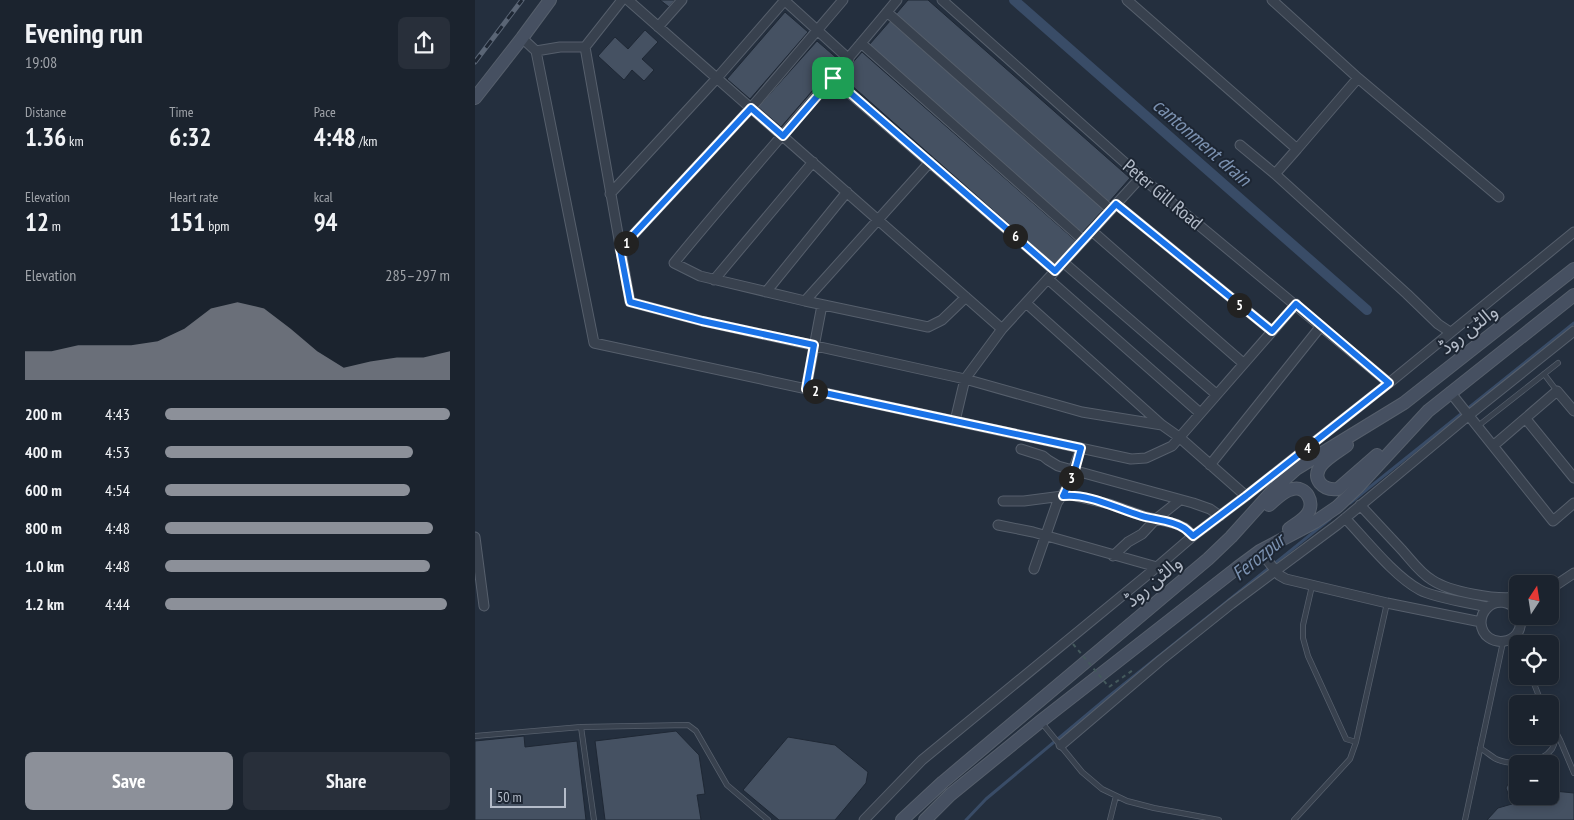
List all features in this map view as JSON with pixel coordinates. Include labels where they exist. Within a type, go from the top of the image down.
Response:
[{"type":"main road","points":[[475,98],[550,0]]},
{"type":"main road","name":"والٹن روڈ","points":[[902,820],[943,782],[1231,538],[1277,486],[1296,469],[1400,405],[1574,269]]},
{"type":"main road","name":"والٹن روڈ","points":[[925,820],[950,795],[1041,720],[1260,552],[1315,522],[1337,507],[1357,488],[1427,410],[1574,295]]},
{"type":"main road","points":[[1400,405],[1319,467],[1317,476],[1322,486],[1331,490],[1338,489],[1427,410]]},
{"type":"main road","points":[[1231,538],[1285,492],[1293,488],[1304,491],[1309,496],[1311,503],[1309,512],[1260,552]]},
{"type":"street","points":[[622,0],[585,47],[630,302],[702,321],[965,379],[1082,412],[1161,425]]},
{"type":"street","points":[[628,0],[1002,329]]},
{"type":"street","points":[[658,27],[681,0]]},
{"type":"street","points":[[610,194],[717,78],[784,0],[849,58]]},
{"type":"street","points":[[620,249],[751,108],[843,0]]},
{"type":"street","points":[[897,0],[833,78],[731,193],[674,262],[693,273],[714,280],[928,327],[943,320],[966,297]]},
{"type":"street","name":"Peter Gill Road","points":[[942,0],[1141,177],[1389,383]]},
{"type":"street","points":[[1127,0],[1297,149]]},
{"type":"street","points":[[1272,0],[1358,78],[1499,197]]},
{"type":"street","points":[[887,12],[1114,207],[1272,331]]},
{"type":"street","points":[[522,38],[536,51],[594,343],[1131,459],[1146,458],[1171,446],[1296,304]]},
{"type":"street","points":[[861,43],[1083,240]]},
{"type":"street","points":[[536,51],[560,47],[585,47]]},
{"type":"street","points":[[833,78],[1055,271]]},
{"type":"street","points":[[1275,174],[1358,78]]},
{"type":"street","points":[[1240,145],[1275,174],[1438,324],[1450,332]]},
{"type":"street","points":[[714,280],[813,162]]},
{"type":"street","points":[[805,301],[930,162]]},
{"type":"street","points":[[955,421],[965,379],[1002,329],[1141,177]]},
{"type":"street","points":[[766,292],[847,192]]},
{"type":"street","points":[[1092,231],[1243,363]]},
{"type":"street","points":[[864,820],[922,760],[1193,536],[1389,383],[1574,232]]},
{"type":"street","points":[[1063,262],[1216,394]]},
{"type":"street","points":[[1048,279],[1200,413]]},
{"type":"street","points":[[1026,303],[1161,425],[1179,437],[1246,496]]},
{"type":"street","points":[[806,389],[822,305]]},
{"type":"street","points":[[1210,464],[1321,326]]},
{"type":"street","points":[[1064,748],[1161,660],[1345,518],[1574,331]]},
{"type":"street","points":[[1493,446],[1557,391],[1574,411]]},
{"type":"street","points":[[1450,392],[1553,521],[1574,503]]},
{"type":"street","points":[[1526,419],[1574,478]]},
{"type":"street","points":[[1034,569],[1057,503],[1063,496],[1075,470],[1081,448]]},
{"type":"street","points":[[1021,449],[1043,456],[1058,466],[1180,500],[1209,509],[1220,516]]},
{"type":"street","points":[[1003,501],[1024,501],[1070,495],[1109,504],[1185,528],[1193,536]]},
{"type":"street","points":[[1113,556],[1128,542],[1142,534],[1156,519],[1180,500]]},
{"type":"street","points":[[1360,505],[1420,570],[1436,583],[1475,594],[1509,597]]},
{"type":"street","points":[[1345,518],[1395,571],[1418,589],[1488,607]]},
{"type":"street","points":[[998,525],[1045,535],[1113,556],[1157,567]]},
{"type":"street","points":[[475,536],[484,606]]},
{"type":"street","points":[[1260,552],[1276,571],[1286,579],[1387,603],[1481,622]]},
{"type":"street","points":[[1559,583],[1574,573]]},
{"type":"street","points":[[1509,604],[1504,602],[1496,603],[1488,607],[1483,614],[1481,622],[1485,634],[1497,641],[1509,642]]},
{"type":"lane","points":[[1478,426],[1558,363]]},
{"type":"lane","points":[[1544,374],[1557,391]]},
{"type":"lane","points":[[1312,586],[1303,625],[1303,638],[1308,656],[1346,739],[1356,742]]},
{"type":"lane","points":[[1294,820],[1350,759],[1356,742],[1387,603]]},
{"type":"lane","points":[[1465,820],[1503,642]]},
{"type":"lane","points":[[1041,720],[1091,781],[1101,789],[1127,801],[1219,820]]},
{"type":"lane","points":[[475,736],[581,727],[688,725],[697,731],[727,785],[768,820]]},
{"type":"lane","points":[[581,727],[594,820]]},
{"type":"lane","points":[[1559,739],[1574,773]]},
{"type":"lane","points":[[1480,748],[1496,759],[1517,763],[1530,762],[1546,755],[1553,745]]},
{"type":"lane","points":[[1110,820],[1116,796]]},
{"type":"path","points":[[1073,644],[1109,687],[1137,667]]},
{"type":"building","points":[[660,0],[675,0],[669,7]]},
{"type":"building","points":[[908,0],[928,0],[1130,178],[1109,202],[896,14]]},
{"type":"building","points":[[785,12],[808,32],[750,99],[727,79]]},
{"type":"building","points":[[890,21],[1104,209],[1082,233],[869,45]]},
{"type":"building","points":[[645,30],[658,42],[642,59],[654,70],[644,81],[632,70],[624,80],[598,56],[615,37],[628,49]]},
{"type":"building","points":[[817,41],[839,60],[781,127],[758,107]]},
{"type":"building","points":[[862,52],[1076,241],[1055,265],[841,76]]},
{"type":"building","points":[[676,731],[699,755],[705,794],[697,795],[701,820],[605,820],[595,741]]},
{"type":"building","points":[[524,736],[525,747],[577,741],[586,820],[475,820],[475,741]]},
{"type":"building","points":[[788,737],[835,745],[868,772],[866,783],[835,820],[779,820],[743,790]]},
{"type":"building","points":[[1509,784],[1509,796],[1506,788]]},
{"type":"building","points":[[1559,792],[1574,793],[1574,820],[1487,820],[1498,808],[1509,805],[1559,805]]},
{"type":"waterway","name":"cantonment drain","points":[[1014,0],[1367,310]]},
{"type":"waterway","name":"Ferozpur","points":[[1350,503],[1574,323]]},
{"type":"waterway","name":"Ferozpur","points":[[966,820],[986,799],[1108,697],[1330,519]]},
{"type":"railway","points":[[475,62],[522,0]]},
{"type":"route","points":[[833,78],[1055,271],[1116,204],[1272,331],[1296,304],[1389,383],[1193,536],[1185,528],[1175,524],[1151,519],[1109,504],[1070,495],[1063,496],[1075,470],[1081,448],[806,389],[814,345],[702,321],[630,302],[620,249],[751,108],[783,136],[833,78]]}]
